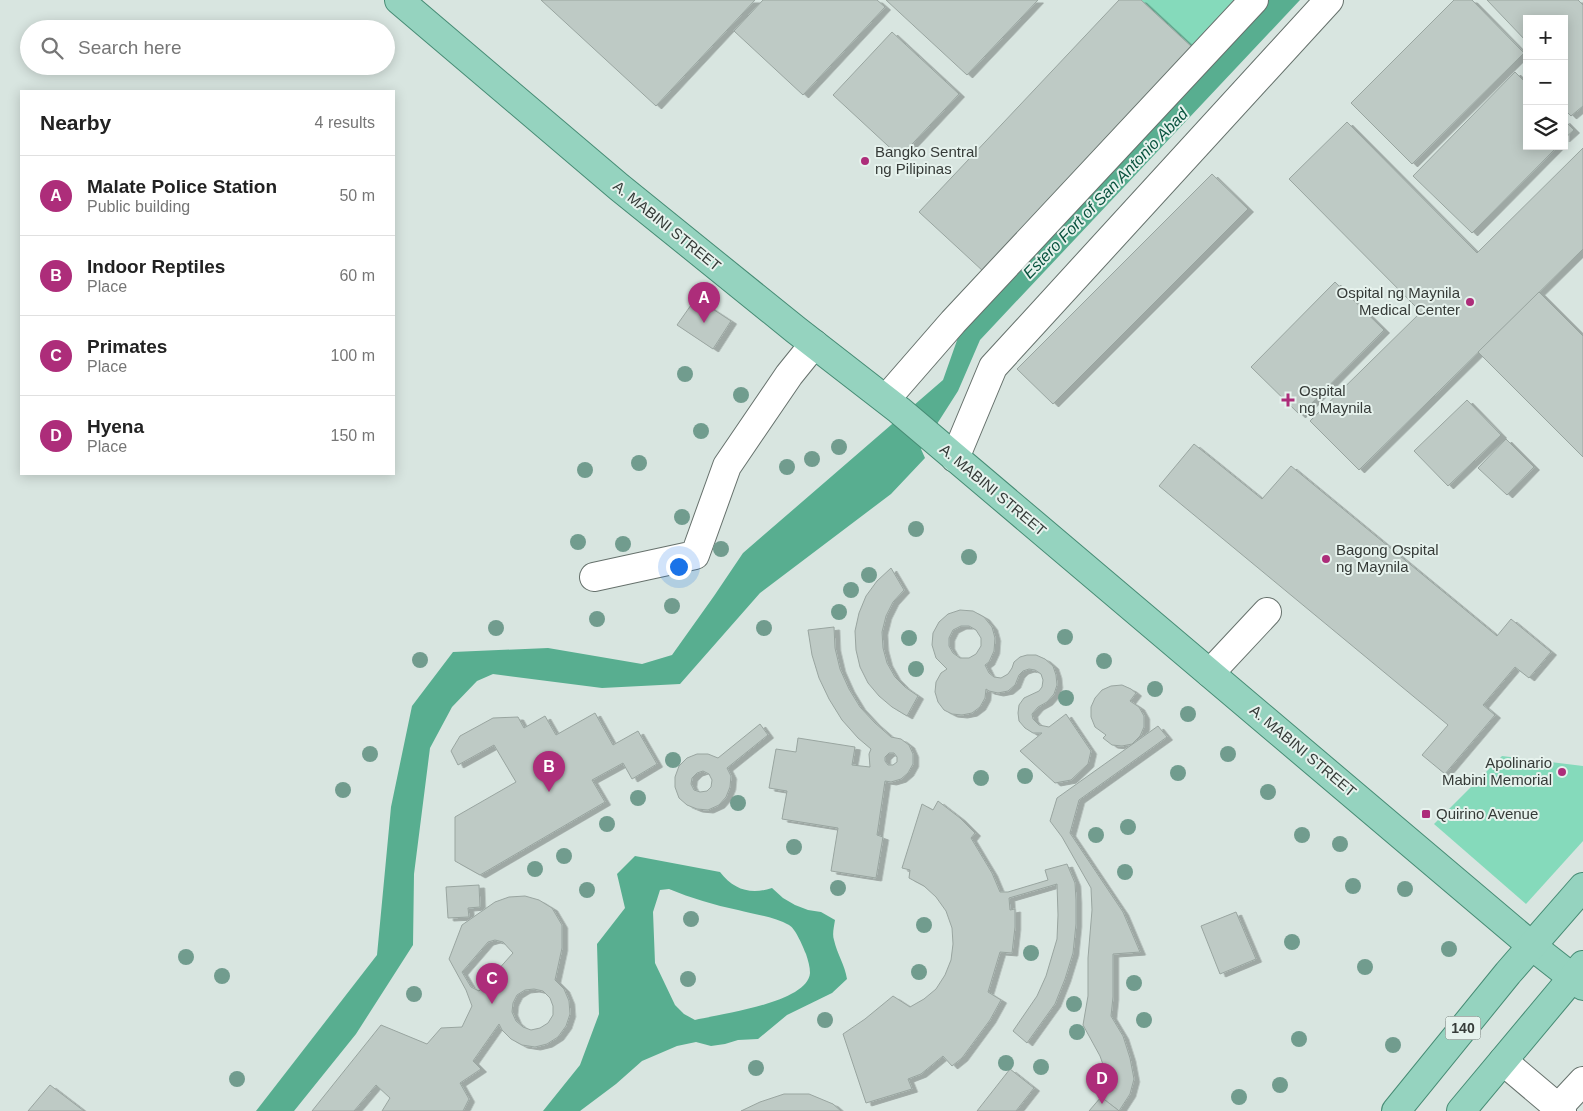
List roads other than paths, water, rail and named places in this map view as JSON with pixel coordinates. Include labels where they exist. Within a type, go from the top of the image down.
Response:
[{"type":"main road","name":"A. MABINI STREET","points":[[399,0],[619,187],[935,440],[1532,946],[1580,976]]},
{"type":"main road","name":"140","points":[[1396,1111],[1508,972],[1583,888]]},
{"type":"main road","points":[[1461,1111],[1503,1061],[1580,976]]},
{"type":"lane","points":[[893,405],[953,322],[1254,0]]},
{"type":"lane","points":[[955,458],[993,367],[1329,0]]},
{"type":"lane","points":[[594,577],[695,555],[727,466],[789,375],[814,344]]},
{"type":"lane","points":[[1210,672],[1267,612]]},
{"type":"lane","points":[[1503,1061],[1558,1110],[1583,1081]]},
{"type":"water","name":"Estero Fort of San Antonio Abad","points":[[1267,0],[1300,0],[980,340],[958,391],[921,449],[925,458],[891,494],[760,593],[680,684],[602,688],[493,674],[477,681],[452,707],[430,748],[414,874],[413,945],[356,1034],[294,1111],[256,1111],[377,955],[391,807],[412,706],[453,652],[548,648],[642,664],[672,655],[743,553],[943,380],[961,329]]},
{"type":"water","points":[[635,856],[720,872],[737,887],[750,891],[772,888],[783,898],[795,905],[821,912],[835,920],[833,938],[847,979],[832,993],[787,1015],[758,1039],[738,1040],[711,1046],[696,1042],[677,1046],[642,1061],[616,1084],[580,1111],[543,1111],[580,1065],[599,1014],[597,944],[625,908],[617,874]],"holes":[[[669,889],[711,904],[771,918],[792,927],[803,947],[809,966],[810,973],[805,983],[795,992],[761,1006],[695,1020],[684,1014],[675,1005],[655,963],[653,912],[660,890]]]},
{"type":"place","name":"Bangko Sentral ng Pilipinas","points":[[865,161]]},
{"type":"place","name":"Ospital ng Maynila Medical Center","points":[[1470,302]]},
{"type":"place","name":"Malate Police Station","points":[[704,323]]},
{"type":"place","name":"Ospital ng Maynila","points":[[1288,400]]},
{"type":"place","name":"Bagong Ospital ng Maynila","points":[[1326,559]]},
{"type":"place","name":"Apolinario Mabini Memorial","points":[[1562,772]]},
{"type":"place","name":"Indoor Reptiles","points":[[549,792]]},
{"type":"place","name":"Quirino Avenue","points":[[1426,814]]},
{"type":"place","name":"Primates","points":[[492,1004]]},
{"type":"place","name":"Hyena","points":[[1102,1104]]}]
